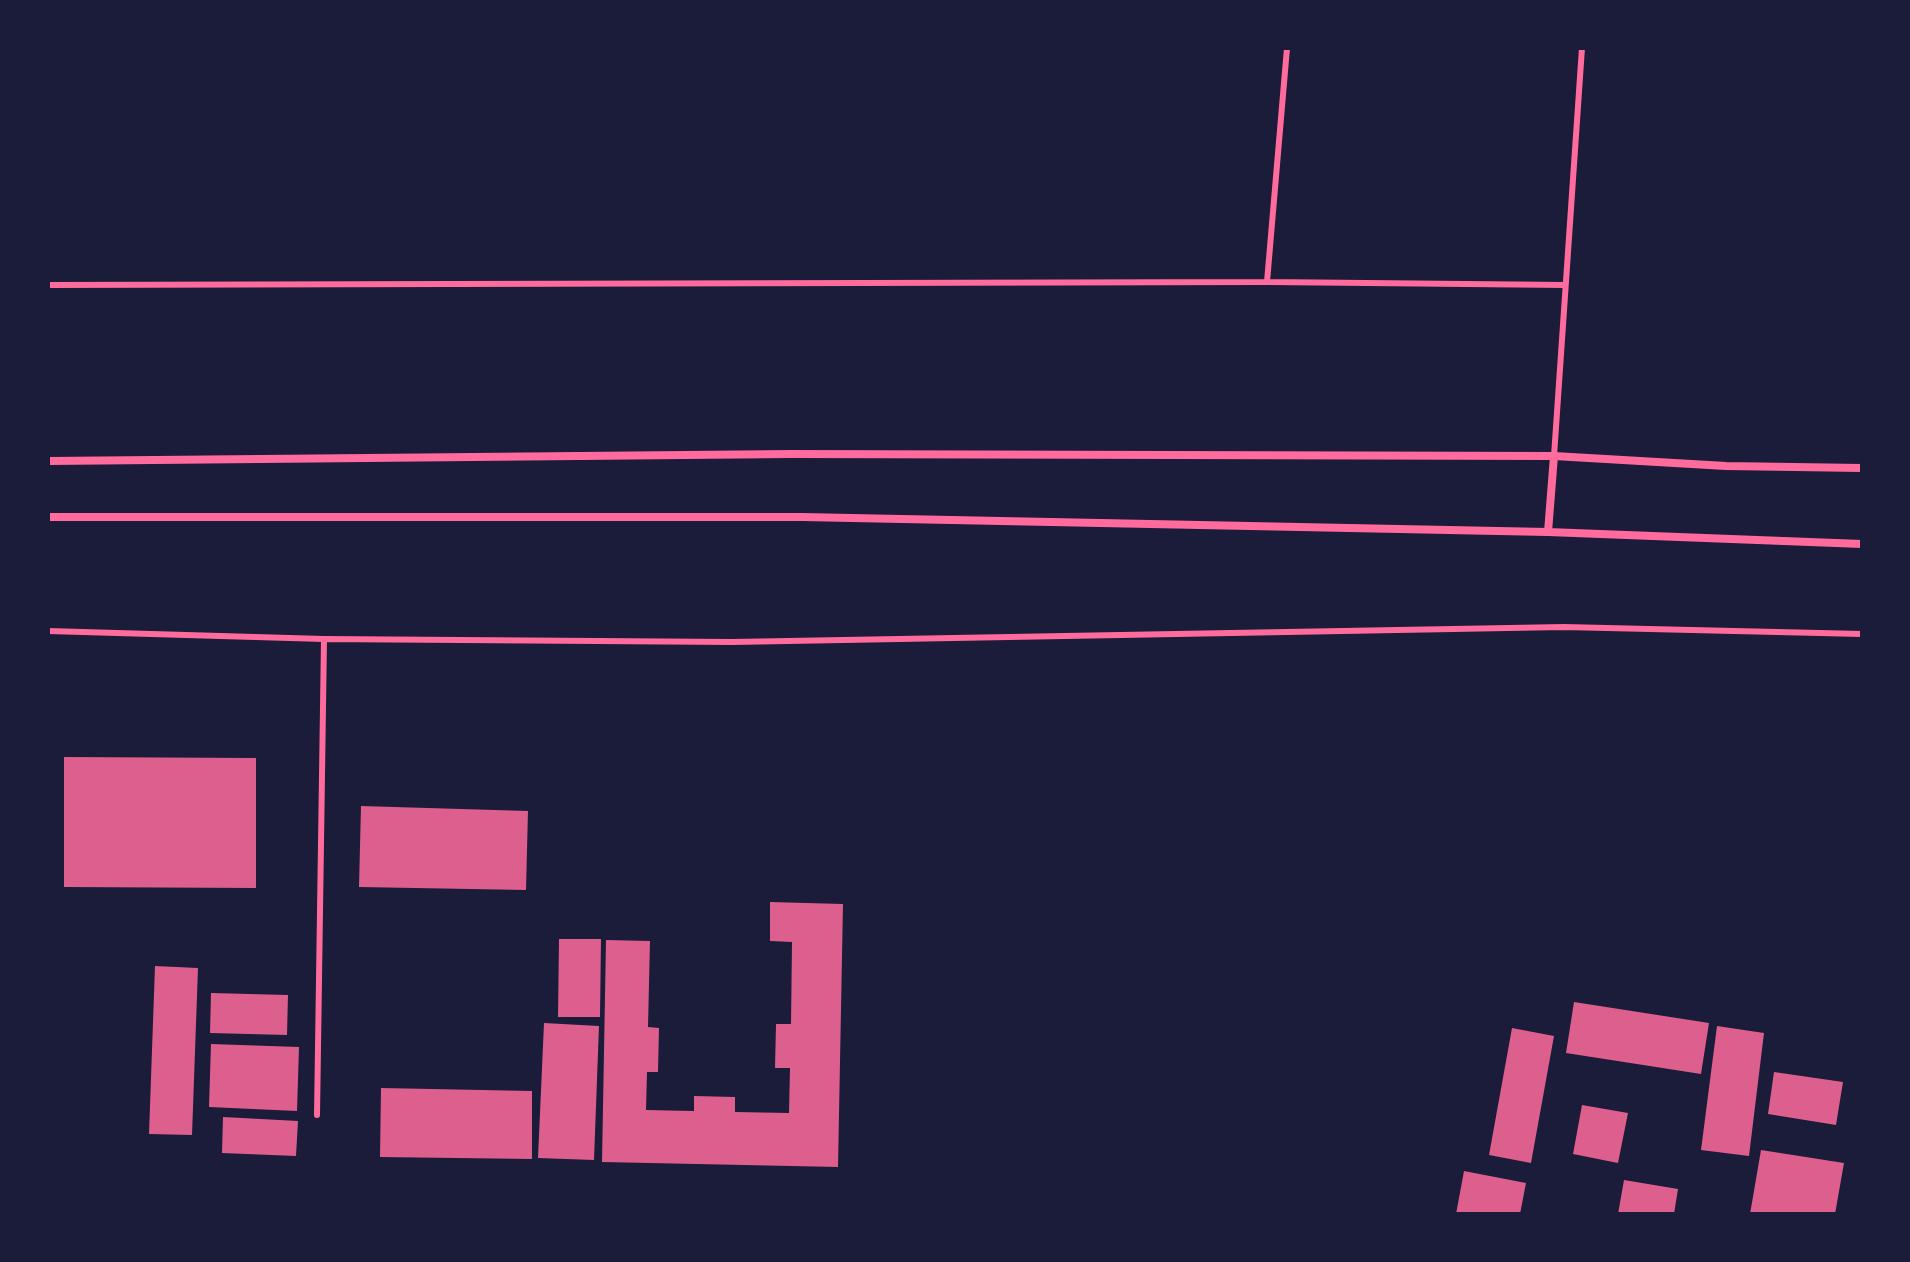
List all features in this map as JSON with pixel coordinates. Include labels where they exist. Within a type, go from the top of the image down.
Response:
[{"type":"street","points":[[48,461],[791,454],[1554,456],[1726,466],[1862,468]]},
{"type":"street","points":[[1548,532],[1554,456]]},
{"type":"street","points":[[48,517],[802,517],[1548,532],[1862,544]]},
{"type":"lane","points":[[1267,282],[1287,48]]},
{"type":"lane","points":[[1554,456],[1582,48]]},
{"type":"lane","points":[[48,285],[1267,282],[1565,285]]},
{"type":"lane","points":[[48,631],[324,639],[732,642],[1564,627],[1862,634]]},
{"type":"lane","points":[[317,1115],[324,639]]},
{"type":"building","points":[[64,757],[256,758],[256,888],[64,887]]},
{"type":"building","points":[[361,806],[528,811],[526,890],[359,887]]},
{"type":"building","points":[[770,902],[843,904],[838,1167],[602,1162],[606,940],[650,941],[648,1027],[659,1028],[658,1072],[647,1072],[646,1110],[694,1111],[694,1096],[735,1097],[735,1112],[789,1113],[790,1068],[775,1068],[776,1024],[791,1024],[792,942],[770,941]]},
{"type":"building","points":[[559,939],[601,939],[600,1017],[558,1017]]},
{"type":"building","points":[[155,966],[198,968],[192,1135],[149,1134]]},
{"type":"building","points":[[211,993],[288,995],[287,1035],[210,1033]]},
{"type":"building","points":[[1574,1002],[1709,1023],[1701,1074],[1566,1053]]},
{"type":"building","points":[[544,1023],[599,1026],[594,1160],[538,1158]]},
{"type":"building","points":[[1717,1026],[1764,1033],[1749,1156],[1701,1150]]},
{"type":"building","points":[[1512,1028],[1554,1036],[1531,1163],[1489,1155]]},
{"type":"building","points":[[211,1044],[299,1047],[297,1111],[209,1107]]},
{"type":"building","points":[[1774,1072],[1843,1082],[1836,1125],[1768,1114]]},
{"type":"building","points":[[381,1088],[532,1091],[532,1159],[380,1157]]},
{"type":"building","points":[[1582,1105],[1628,1113],[1618,1163],[1573,1154]]},
{"type":"building","points":[[223,1117],[298,1121],[296,1156],[222,1153]]},
{"type":"building","points":[[1761,1150],[1844,1163],[1835,1214],[1750,1214]]},
{"type":"building","points":[[1464,1171],[1526,1183],[1520,1214],[1456,1214]]},
{"type":"building","points":[[1624,1180],[1678,1189],[1674,1214],[1618,1214]]}]
